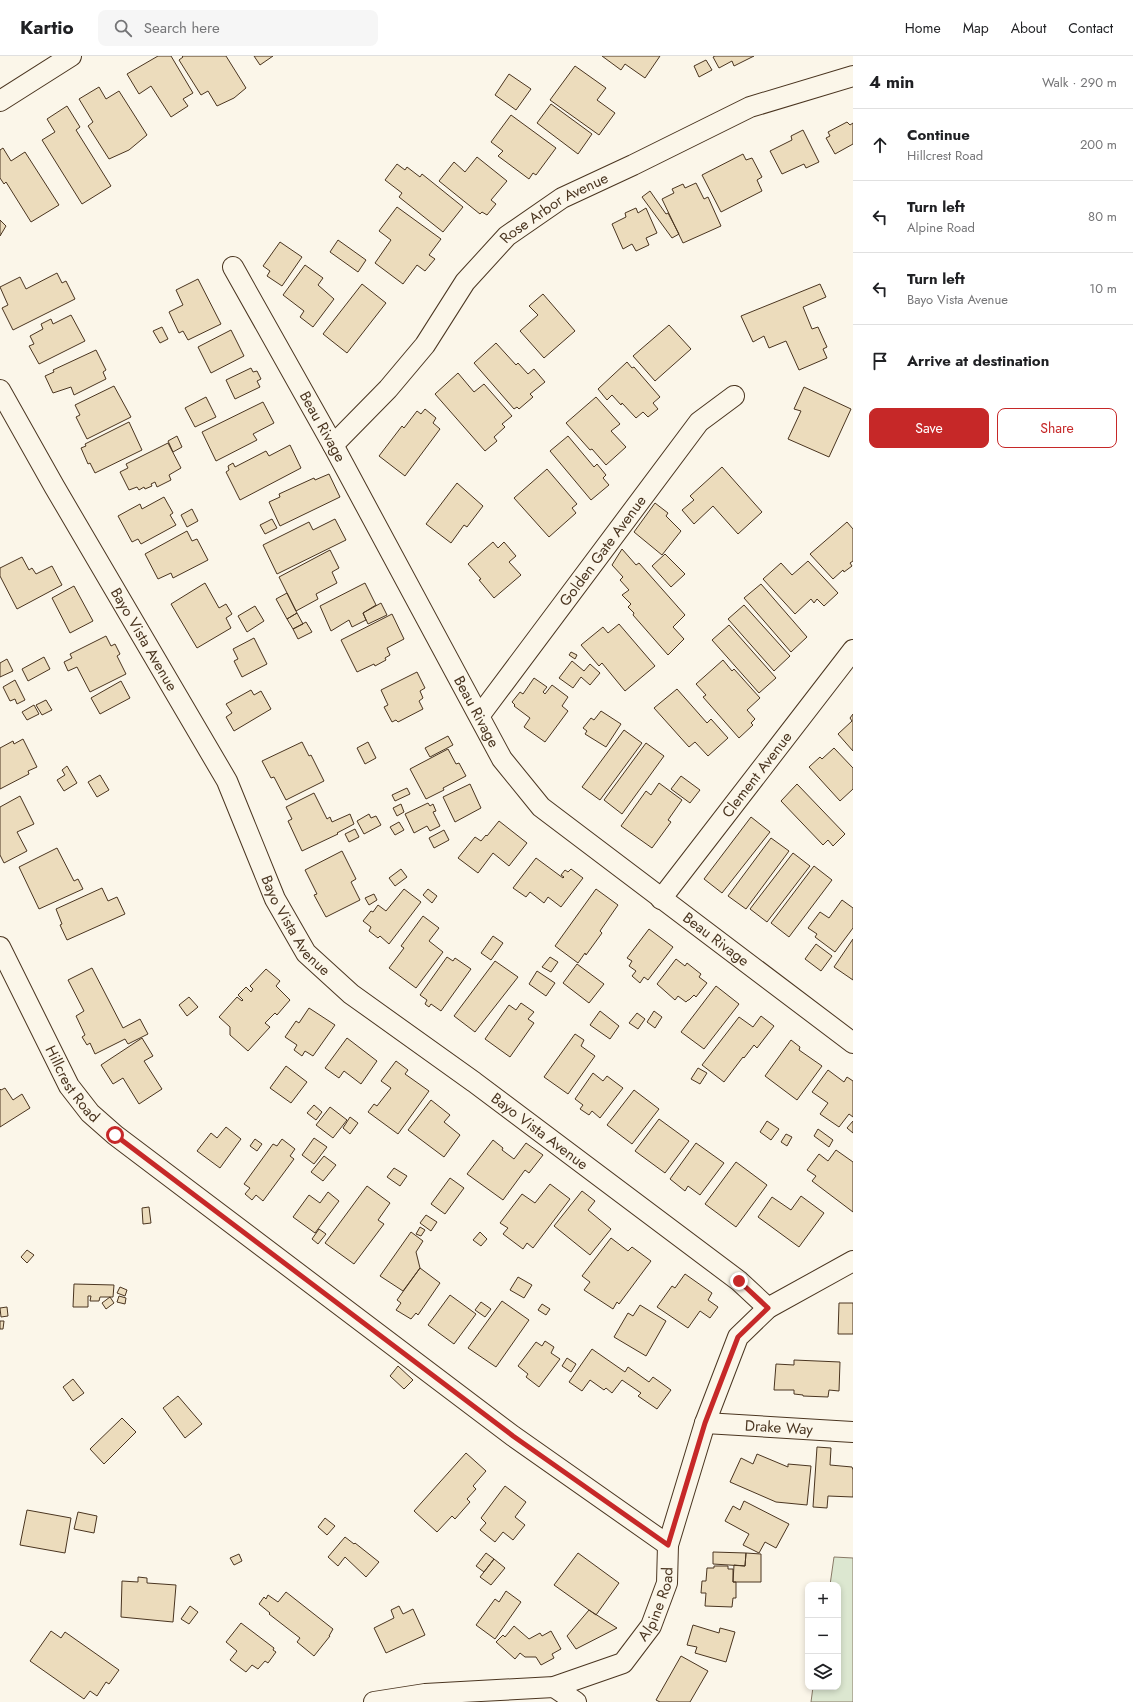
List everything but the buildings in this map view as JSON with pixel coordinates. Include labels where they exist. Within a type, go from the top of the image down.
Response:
[{"type":"street","points":[[0,101],[71,56]]},
{"type":"street","name":"Rose Arbor Avenue","points":[[333,445],[388,389],[426,344],[465,282],[507,236],[562,198],[634,165],[750,107],[853,76]]},
{"type":"street","name":"Beau Rivage","points":[[233,267],[333,445],[480,715],[502,759],[541,807],[661,899],[853,1042]]},
{"type":"street","name":"Bayo Vista Avenue","points":[[0,390],[54,486],[227,781],[276,898],[306,953],[351,994],[474,1082],[732,1276],[768,1308]]},
{"type":"street","name":"Golden Gate Avenue","points":[[480,715],[699,422],[734,396]]},
{"type":"street","name":"Clement Avenue","points":[[661,899],[853,650]]},
{"type":"street","name":"Hillcrest Road","points":[[0,947],[70,1086],[90,1113],[115,1135],[513,1436],[668,1545]]},
{"type":"street","name":"Alpine Road","points":[[374,1702],[425,1694],[554,1687],[623,1663],[651,1626],[667,1583],[668,1545],[705,1423],[738,1337],[768,1308],[853,1261]]},
{"type":"street","name":"Drake Way","points":[[705,1423],[853,1432]]},
{"type":"street","points":[[554,1687],[576,1702]]},
{"type":"green space","points":[[834,1557],[853,1558],[853,1702],[811,1702],[813,1690],[841,1690],[841,1582],[830,1582]]},
{"type":"route","points":[[115,1135],[513,1436],[668,1545],[705,1423],[738,1337],[768,1308],[739,1281]]}]
